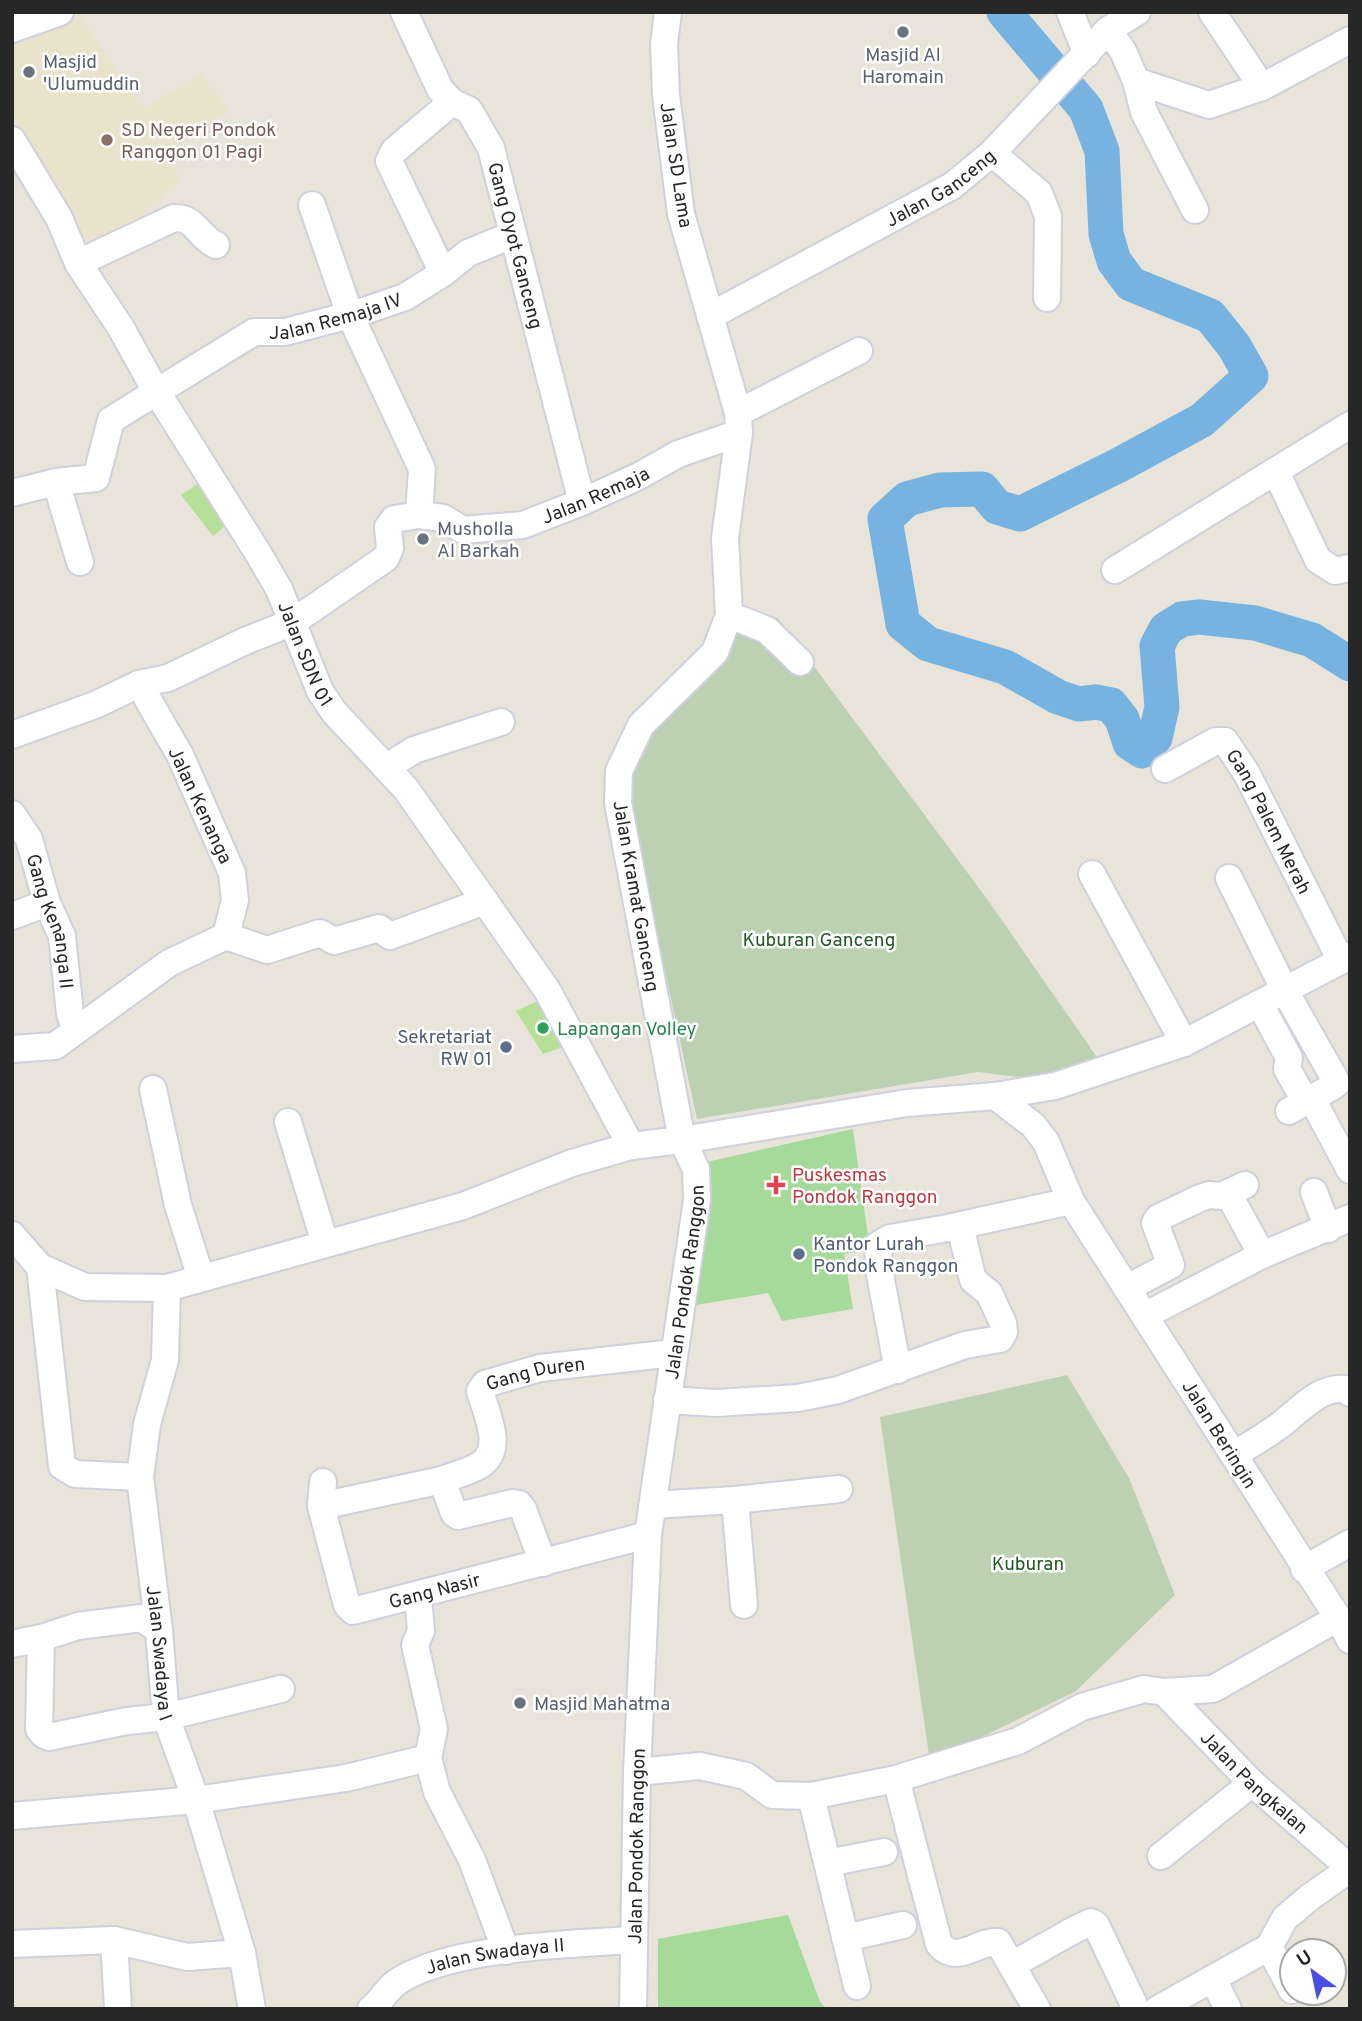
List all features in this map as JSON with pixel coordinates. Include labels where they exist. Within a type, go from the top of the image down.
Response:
[{"type":"street","points":[[12,29],[60,12]]},
{"type":"street","name":"Gang Oyot Ganceng","points":[[404,12],[440,89],[452,102],[469,110],[491,148],[582,502]]},
{"type":"street","name":"Jalan SD Lama","points":[[668,12],[664,44],[666,95],[681,214],[710,316]]},
{"type":"street","points":[[1070,12],[1078,63]]},
{"type":"street","name":"Jalan Ganceng","points":[[710,316],[951,186],[992,153],[1108,30],[1136,12]]},
{"type":"street","points":[[1212,12],[1262,87]]},
{"type":"street","points":[[1108,30],[1123,51],[1136,82],[1143,112],[1195,210]]},
{"type":"street","points":[[1136,82],[1209,105],[1262,87],[1350,40]]},
{"type":"street","points":[[443,273],[389,161],[394,151],[452,102]]},
{"type":"street","name":"Jalan SDN 01","points":[[12,141],[59,218],[78,263],[121,328],[157,393],[279,589],[320,691],[334,712],[407,789],[547,990],[631,1146]]},
{"type":"street","points":[[992,153],[1039,193],[1048,216],[1047,298]]},
{"type":"street","points":[[12,735],[95,705],[139,684],[168,678],[245,641],[293,622],[386,558],[390,548],[388,527],[394,519],[419,515],[422,469],[350,315],[312,205]]},
{"type":"street","points":[[78,263],[174,218],[185,218],[193,222],[209,242],[216,245]]},
{"type":"street","name":"Jalan Remaja IV","points":[[56,482],[96,478],[111,420],[254,332],[285,332],[405,297],[468,253],[512,235]]},
{"type":"street","name":"Jalan Kramat Ganceng","points":[[682,1140],[618,803],[619,771],[642,725],[715,652],[729,615],[725,538],[738,423],[710,316]]},
{"type":"street","name":"Jalan Remaja","points":[[419,515],[443,519],[463,530],[523,525],[639,476],[738,423],[859,351]]},
{"type":"street","points":[[1115,570],[1350,425]]},
{"type":"street","points":[[1276,472],[1318,560],[1335,571],[1350,568]]},
{"type":"street","points":[[12,493],[56,482],[80,562]]},
{"type":"street","points":[[729,615],[767,630],[800,662]]},
{"type":"street","name":"Jalan Kenanga","points":[[139,684],[180,755],[232,873],[235,900],[226,936]]},
{"type":"street","points":[[387,767],[414,750],[501,722]]},
{"type":"street","name":"Gang Palem Merah","points":[[1165,769],[1216,741],[1225,741],[1247,774],[1346,959]]},
{"type":"street","name":"Gang Kenanga II","points":[[12,814],[29,839],[47,903],[62,936],[70,1014],[76,1031]]},
{"type":"street","points":[[1092,874],[1184,1043]]},
{"type":"street","points":[[1229,878],[1285,991],[1335,1079],[1336,1084],[1302,1104]]},
{"type":"street","points":[[12,1049],[55,1046],[169,963],[226,936],[267,950],[320,933],[334,941],[379,928],[390,936],[485,901]]},
{"type":"street","points":[[12,916],[47,903]]},
{"type":"street","points":[[12,1236],[40,1266],[85,1287],[167,1288],[463,1206],[572,1163],[631,1146],[907,1103],[995,1096],[1055,1086],[1184,1043],[1346,959]]},
{"type":"street","points":[[1260,1004],[1289,1058],[1287,1069],[1302,1104],[1350,1170]]},
{"type":"street","points":[[153,1089],[178,1205],[201,1278]]},
{"type":"street","name":"Jalan Beringin","points":[[637,1772],[700,1766],[746,1776],[772,1795],[811,1796],[896,1780],[1018,1741],[1082,1707],[1144,1689],[1164,1692],[1213,1689],[1344,1629],[1071,1201],[1046,1142],[1033,1125],[995,1096]]},
{"type":"street","points":[[288,1122],[326,1242]]},
{"type":"street","name":"Jalan Pondok Ranggon","points":[[633,2009],[637,1772],[648,1535],[697,1200],[696,1169],[682,1140]]},
{"type":"street","points":[[1127,1288],[1171,1265],[1157,1231],[1155,1223],[1158,1218],[1200,1198],[1237,1189],[1262,1255]]},
{"type":"street","points":[[1146,1315],[1262,1255],[1339,1223],[1314,1192]]},
{"type":"street","points":[[898,1370],[879,1269],[878,1245],[890,1238],[960,1226],[1071,1201]]},
{"type":"street","points":[[667,1400],[716,1404],[798,1398],[838,1390],[954,1349],[992,1342],[1003,1336],[1003,1323],[989,1293],[974,1280],[960,1226]]},
{"type":"street","points":[[40,1266],[62,1466],[75,1474],[140,1478]]},
{"type":"street","name":"Jalan Swadaya I","points":[[167,1288],[165,1360],[147,1424],[140,1478],[159,1630],[166,1717],[196,1800],[242,1953],[252,2009]]},
{"type":"street","name":"Gang Duren","points":[[442,1479],[482,1465],[490,1451],[494,1438],[480,1391],[485,1384],[540,1368],[673,1353]]},
{"type":"street","points":[[1234,1455],[1277,1427],[1315,1397],[1339,1388],[1347,1389],[1350,1393]]},
{"type":"street","points":[[442,1479],[454,1513],[458,1516],[513,1503],[519,1504],[543,1563]]},
{"type":"street","name":"Gang Nasir","points":[[442,1479],[322,1494],[349,1610],[418,1596],[648,1535]]},
{"type":"street","points":[[653,1505],[839,1489]]},
{"type":"street","points":[[735,1500],[744,1605]]},
{"type":"street","points":[[1304,1569],[1350,1543]]},
{"type":"street","points":[[418,1596],[421,1631],[415,1645],[434,1729],[428,1758],[437,1792],[472,1860],[506,1951]]},
{"type":"street","points":[[12,1644],[78,1626],[141,1618],[159,1630]]},
{"type":"street","points":[[41,1638],[39,1729],[49,1737],[127,1721],[166,1717],[281,1689]]},
{"type":"street","name":"Jalan Pangkalan","points":[[1164,1692],[1252,1783],[1350,1868]]},
{"type":"street","points":[[12,1816],[196,1800],[346,1778],[428,1758]]},
{"type":"street","points":[[896,1780],[939,1944],[946,1950],[958,1953],[974,1950],[993,1941],[998,1942],[1037,2009]]},
{"type":"street","points":[[1161,1856],[1252,1783]]},
{"type":"street","points":[[811,1796],[857,1986]]},
{"type":"street","points":[[828,1863],[884,1852]]},
{"type":"street","points":[[1158,2009],[1269,1947],[1285,1918],[1350,1868]]},
{"type":"street","points":[[1012,1965],[1091,1922],[1096,1926],[1136,2009]]},
{"type":"street","points":[[845,1938],[903,1925]]},
{"type":"street","points":[[12,1944],[114,1940],[187,1957],[242,1953]]},
{"type":"street","points":[[114,1940],[118,2009]]},
{"type":"street","name":"Jalan Swadaya II","points":[[373,2008],[395,1983],[440,1962],[506,1951],[633,1940]]},
{"type":"street","points":[[1269,1947],[1278,1964]]},
{"type":"street","points":[[1213,1979],[1228,2009]]},
{"type":"shaded area","name":"SD Negeri Pondok Ranggon 01 Pagi","points":[[77,12],[144,109],[201,74],[229,110],[165,156],[182,179],[145,213],[83,249],[46,173],[12,113],[12,38]]},
{"type":"green space","points":[[205,479],[230,522],[213,536],[181,495]]},
{"type":"green space","name":"Kuburan Ganceng","points":[[747,609],[778,618],[987,899],[1101,1063],[1033,1079],[978,1072],[697,1119],[624,781],[658,714]]},
{"type":"green space","name":"Lapangan Volley","points":[[542,999],[569,1045],[543,1054],[516,1011]]},
{"type":"green space","points":[[853,1129],[870,1250],[844,1254],[853,1309],[782,1321],[768,1293],[696,1305],[707,1162]]},
{"type":"green space","name":"Kuburan","points":[[1067,1375],[1129,1478],[1175,1595],[1076,1691],[930,1762],[880,1417]]},
{"type":"green space","points":[[788,1915],[820,2002],[827,2009],[658,2009],[658,1939]]},
{"type":"waterway","points":[[1004,12],[1086,109],[1102,151],[1106,234],[1114,261],[1131,284],[1210,316],[1234,346],[1251,376],[1202,420],[1020,514],[997,507],[982,489],[940,490],[907,499],[885,519],[903,624],[928,644],[1005,667],[1058,697],[1079,704],[1096,702],[1111,705],[1122,719],[1130,743],[1142,751],[1155,738],[1162,707],[1157,646],[1166,629],[1182,619],[1199,617],[1255,623],[1312,640],[1350,664]]},
{"type":"place","name":"Masjid Al Haromain","points":[[903,32]]},
{"type":"place","name":"Masjid 'Ulumuddin","points":[[29,72]]},
{"type":"place","name":"SD Negeri Pondok Ranggon 01 Pagi","points":[[107,140]]},
{"type":"place","name":"Musholla Al Barkah","points":[[423,539]]},
{"type":"place","name":"Lapangan Volley","points":[[543,1028]]},
{"type":"place","name":"Sekretariat RW 01","points":[[506,1047]]},
{"type":"place","name":"Puskesmas Pondok Ranggon","points":[[776,1185]]},
{"type":"place","name":"Kantor Lurah Pondok Ranggon","points":[[799,1254]]},
{"type":"place","name":"Masjid Mahatma","points":[[520,1703]]}]
